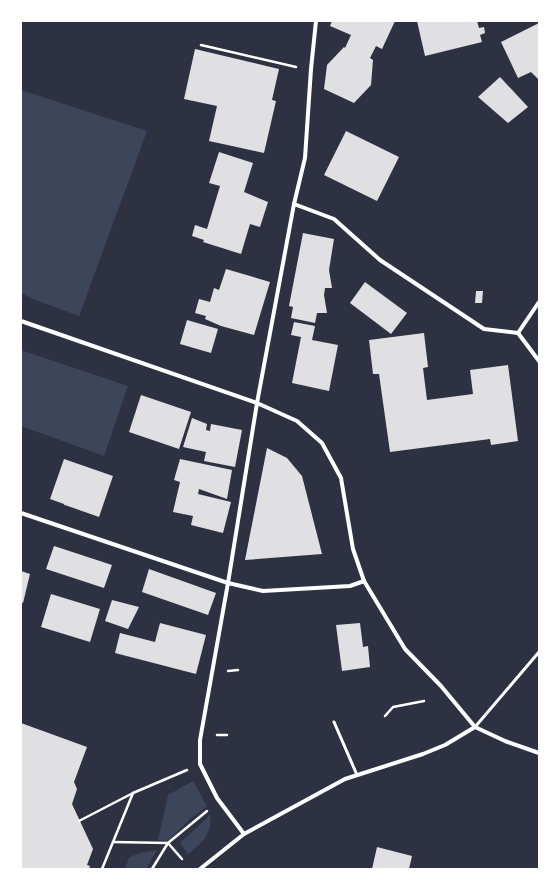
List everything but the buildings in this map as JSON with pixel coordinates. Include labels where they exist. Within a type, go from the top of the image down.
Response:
[{"type":"street","points":[[244,834],[217,798],[200,764],[200,740],[228,583],[257,403],[294,204],[305,158],[310,69],[316,21]]},
{"type":"street","points":[[294,204],[334,220],[380,260],[484,329],[518,333],[539,361]]},
{"type":"street","points":[[518,333],[539,302]]},
{"type":"street","points":[[21,321],[68,339],[257,403],[297,421],[322,443],[341,478],[353,549],[364,581],[405,649],[441,686],[475,727],[505,741],[539,753]]},
{"type":"street","points":[[21,513],[228,583],[263,591],[350,586],[364,581]]},
{"type":"street","points":[[200,869],[244,834],[345,779],[423,754],[445,745],[475,727]]},
{"type":"lane","points":[[475,727],[539,652]]},
{"type":"lane","points":[[334,722],[357,775]]},
{"type":"path","points":[[201,45],[299,68],[310,69]]},
{"type":"path","points":[[385,716],[393,707],[424,701]]},
{"type":"path","points":[[80,821],[133,794],[200,764]]},
{"type":"path","points":[[102,869],[133,794]]},
{"type":"path","points":[[152,869],[168,843],[212,806]]},
{"type":"path","points":[[113,842],[168,843],[182,859]]},
{"type":"shaded area","points":[[21,90],[147,131],[79,316],[21,293]]},
{"type":"shaded area","points":[[21,350],[128,386],[104,456],[21,426]]},
{"type":"shaded area","points":[[193,781],[207,806],[190,819],[168,841],[158,840],[168,795]]},
{"type":"shaded area","points":[[210,815],[210,827],[208,832],[202,842],[188,854],[180,843]]},
{"type":"shaded area","points":[[157,850],[146,869],[125,869],[129,858],[139,853]]}]
